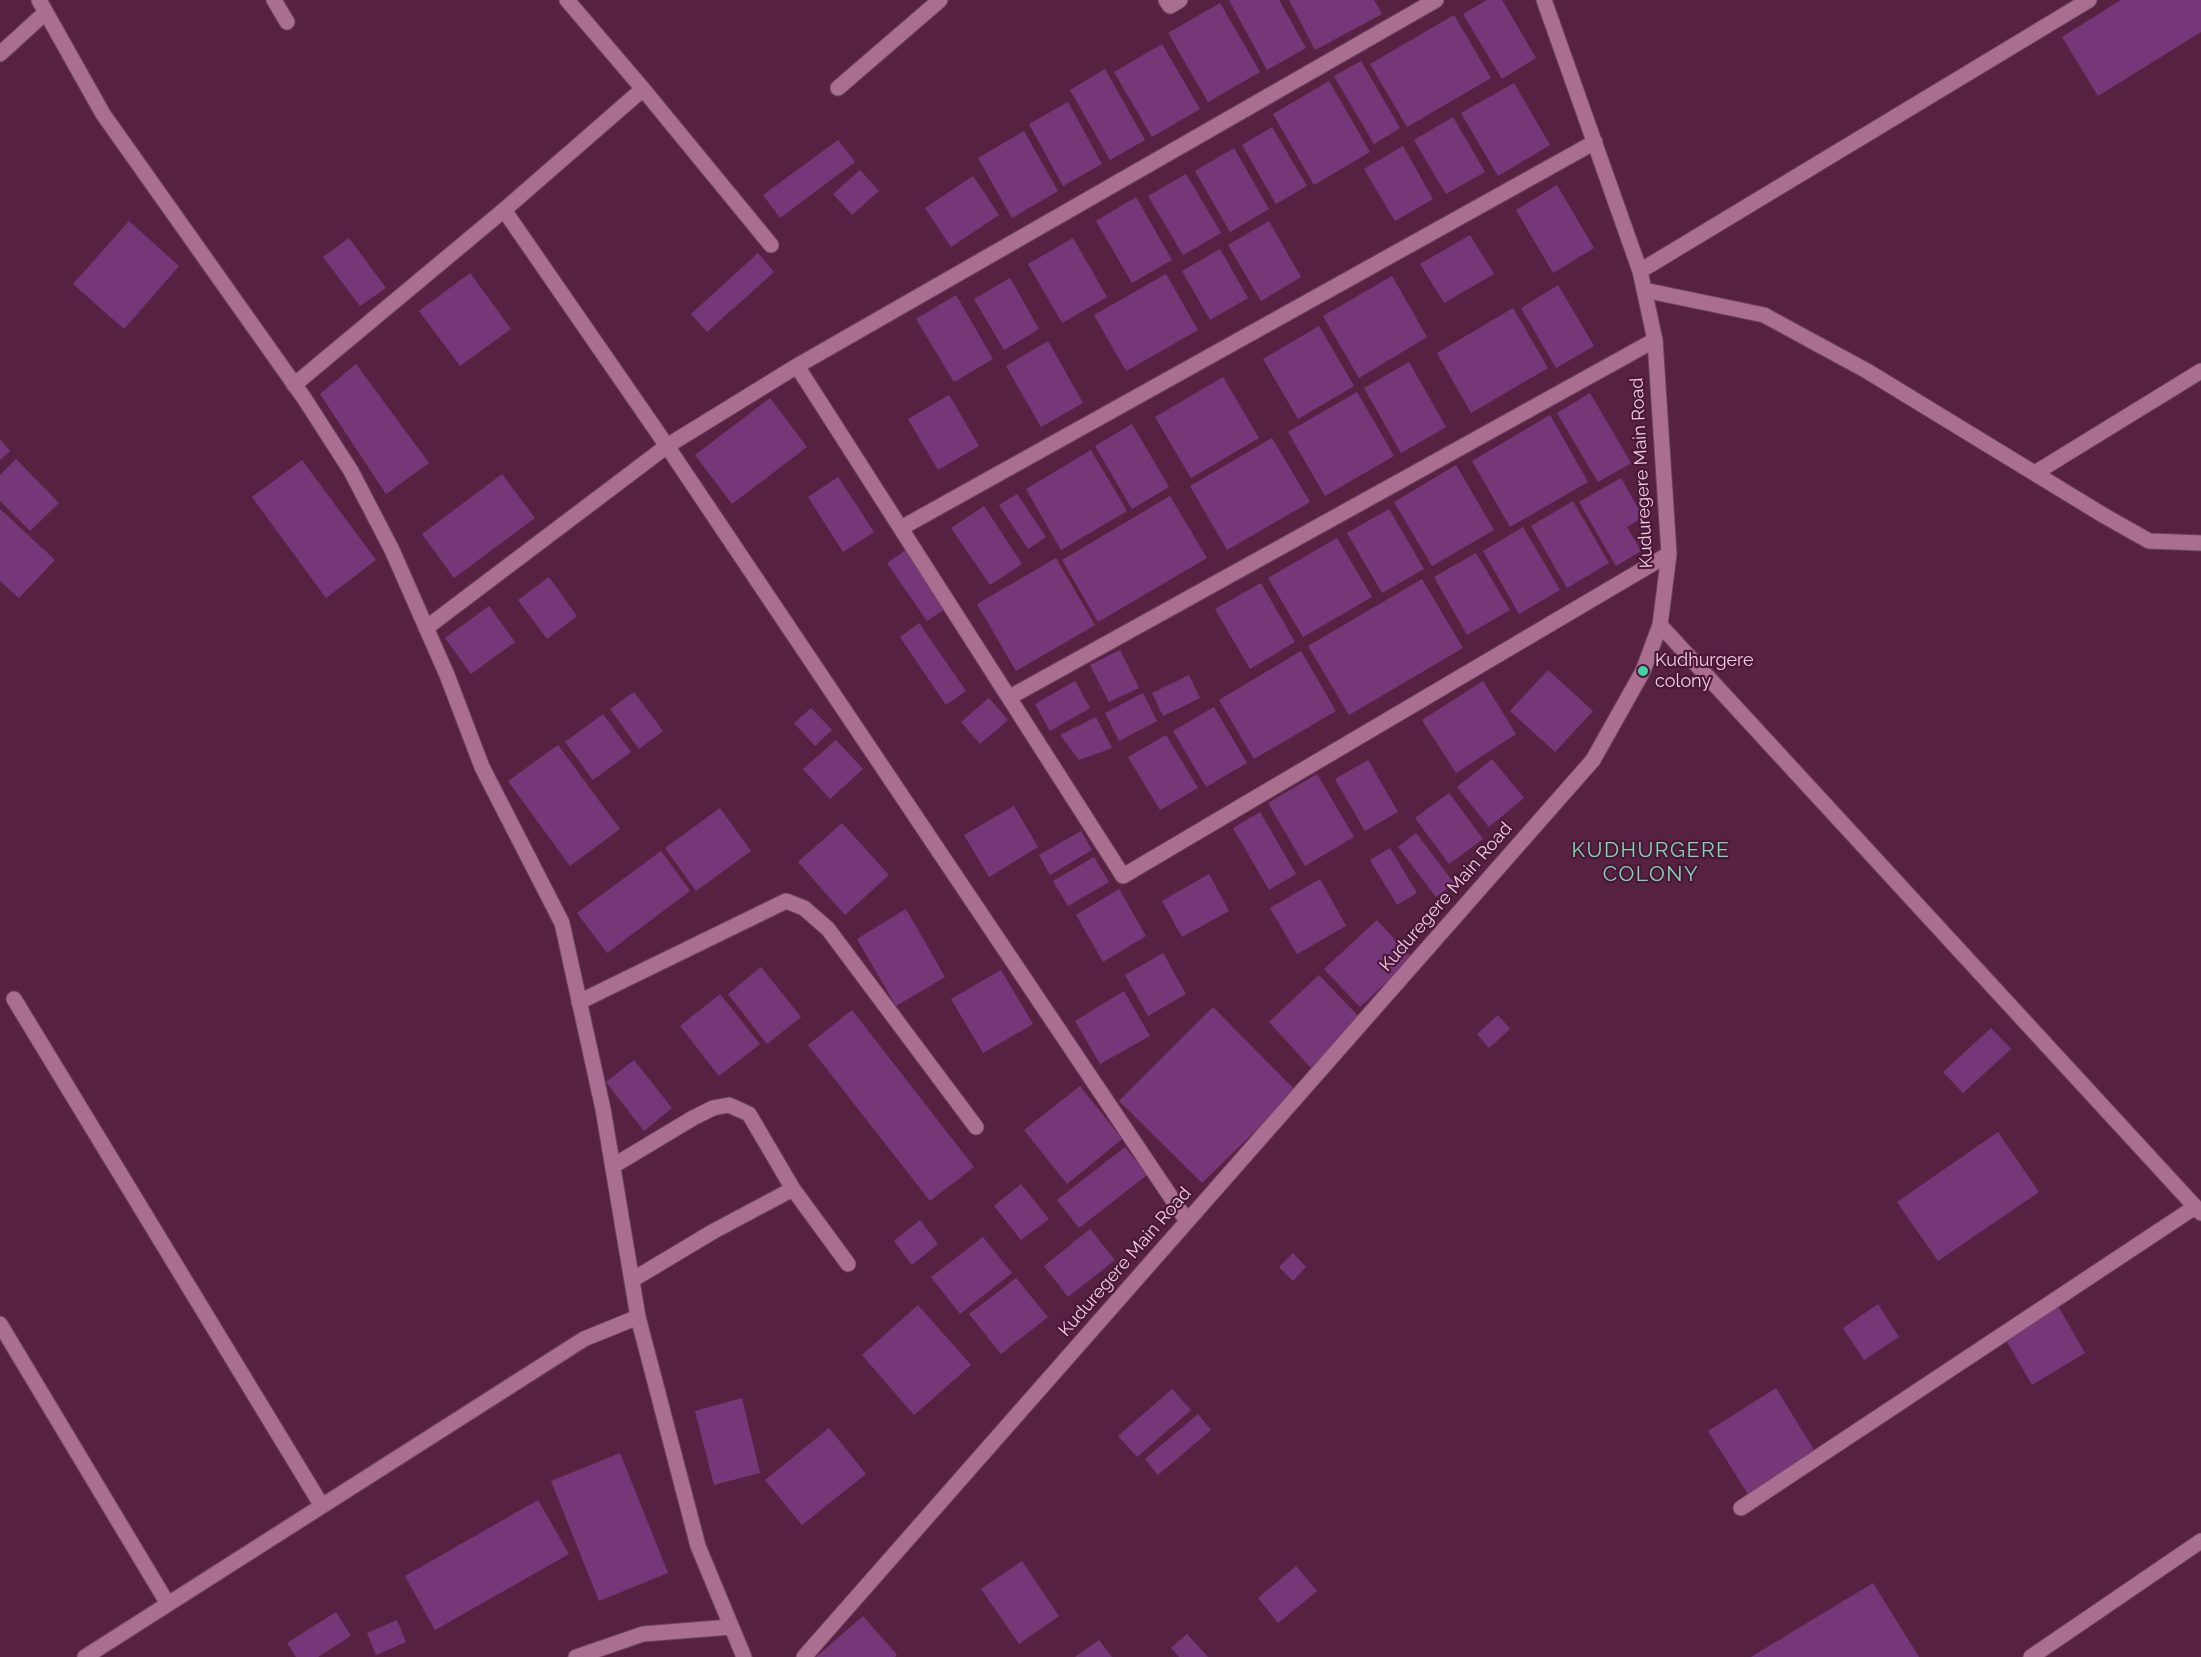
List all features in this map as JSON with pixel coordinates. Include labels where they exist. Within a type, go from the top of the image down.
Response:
[{"type":"street","points":[[274,0],[288,22]]},
{"type":"street","points":[[567,0],[771,245]]},
{"type":"street","points":[[838,88],[940,0]]},
{"type":"street","points":[[1166,0],[1170,6],[1180,0]]},
{"type":"street","points":[[426,628],[667,446],[797,366],[1436,0]]},
{"type":"street","name":"Kuduregere Main Road","points":[[804,1657],[1593,760],[1644,670],[1660,624],[1669,554],[1655,340],[1640,271],[1544,0]]},
{"type":"street","points":[[1640,271],[2089,0]]},
{"type":"street","points":[[0,54],[42,6],[103,114],[294,385],[351,471],[392,550],[447,675],[482,767],[562,923],[603,1109],[638,1317],[698,1545],[744,1657]]},
{"type":"street","points":[[294,385],[504,210],[643,89]]},
{"type":"street","points":[[901,528],[1595,142]]},
{"type":"street","points":[[504,210],[667,446],[1187,1221]]},
{"type":"street","points":[[1644,290],[1764,315],[1867,371],[2149,541],[2201,543]]},
{"type":"street","points":[[1010,697],[1655,340]]},
{"type":"street","points":[[797,366],[1124,876],[1669,554]]},
{"type":"street","points":[[2035,473],[2201,371]]},
{"type":"street","points":[[1660,624],[2198,1210],[1742,1508]]},
{"type":"street","points":[[579,1002],[786,901],[804,908],[828,929],[976,1127]]},
{"type":"street","points":[[14,999],[321,1506]]},
{"type":"street","points":[[613,1166],[693,1118],[713,1108],[729,1105],[749,1114],[793,1189],[848,1264]]},
{"type":"street","points":[[632,1280],[714,1231],[793,1189]]},
{"type":"street","points":[[85,1657],[584,1339],[638,1317]]},
{"type":"street","points":[[0,1324],[168,1604]]},
{"type":"street","points":[[2031,1657],[2201,1541]]},
{"type":"street","points":[[576,1657],[643,1634],[731,1627]]},
{"type":"building","points":[[1229,0],[1279,0],[1306,48],[1267,70]]},
{"type":"building","points":[[1289,0],[1374,0],[1382,14],[1315,50]]},
{"type":"building","points":[[1487,0],[1502,0],[1536,58],[1502,79],[1463,14]]},
{"type":"building","points":[[2121,0],[2201,0],[2201,32],[2098,96],[2062,37]]},
{"type":"building","points":[[1220,3],[1260,72],[1208,102],[1168,33]]},
{"type":"building","points":[[1454,15],[1491,78],[1407,127],[1370,64]]},
{"type":"building","points":[[1162,44],[1200,109],[1152,137],[1114,72]]},
{"type":"building","points":[[1361,61],[1400,128],[1374,144],[1334,76]]},
{"type":"building","points":[[1105,69],[1145,140],[1110,160],[1070,90]]},
{"type":"building","points":[[1329,81],[1370,152],[1314,185],[1273,114]]},
{"type":"building","points":[[1514,83],[1550,145],[1498,176],[1461,113]]},
{"type":"building","points":[[1068,102],[1102,164],[1063,186],[1029,124]]},
{"type":"building","points":[[1453,117],[1485,172],[1446,194],[1414,140]]},
{"type":"building","points":[[1272,127],[1307,186],[1276,204],[1242,145]]},
{"type":"building","points":[[1024,131],[1058,191],[1012,218],[978,158]]},
{"type":"building","points":[[838,140],[855,162],[780,218],[763,195]]},
{"type":"building","points":[[1403,146],[1433,199],[1395,221],[1364,169]]},
{"type":"building","points":[[1234,148],[1269,209],[1230,232],[1195,171]]},
{"type":"building","points":[[860,170],[879,191],[852,215],[833,194]]},
{"type":"building","points":[[1186,174],[1221,233],[1183,255],[1148,196]]},
{"type":"building","points":[[973,176],[999,215],[951,247],[925,208]]},
{"type":"building","points":[[1557,185],[1594,248],[1553,273],[1516,210]]},
{"type":"building","points":[[1136,197],[1172,260],[1132,283],[1096,221]]},
{"type":"building","points":[[129,221],[179,266],[124,329],[73,284]]},
{"type":"building","points":[[1269,221],[1301,277],[1261,301],[1228,245]]},
{"type":"building","points":[[1470,235],[1494,274],[1444,303],[1420,264]]},
{"type":"building","points":[[349,238],[386,288],[360,306],[323,257]]},
{"type":"building","points":[[1073,238],[1107,297],[1062,323],[1028,264]]},
{"type":"building","points":[[1220,249],[1248,298],[1210,320],[1182,271]]},
{"type":"building","points":[[758,253],[774,272],[707,332],[691,314]]},
{"type":"building","points":[[470,273],[511,329],[460,366],[419,311]]},
{"type":"building","points":[[1166,274],[1198,330],[1126,371],[1094,315]]},
{"type":"building","points":[[1392,276],[1427,337],[1359,378],[1323,316]]},
{"type":"building","points":[[1010,278],[1039,329],[1004,350],[974,299]]},
{"type":"building","points":[[1558,285],[1594,346],[1556,368],[1521,308]]},
{"type":"building","points":[[956,295],[993,359],[954,382],[916,319]]},
{"type":"building","points":[[1513,308],[1548,368],[1471,413],[1437,353]]},
{"type":"building","points":[[1319,326],[1354,386],[1298,419],[1263,359]]},
{"type":"building","points":[[1048,341],[1083,403],[1041,427],[1006,366]]},
{"type":"building","points":[[1409,362],[1446,427],[1401,453],[1364,388]]},
{"type":"building","points":[[356,364],[429,463],[386,494],[320,394]]},
{"type":"building","points":[[1223,377],[1259,438],[1191,478],[1155,417]]},
{"type":"building","points":[[1357,392],[1394,456],[1325,496],[1288,432]]},
{"type":"building","points":[[1590,393],[1631,463],[1598,482],[1557,413]]},
{"type":"building","points":[[949,395],[979,446],[938,470],[908,419]]},
{"type":"building","points":[[770,398],[807,447],[732,504],[695,455]]},
{"type":"building","points":[[1550,415],[1588,482],[1510,527],[1472,461]]},
{"type":"building","points":[[1132,424],[1169,487],[1132,509],[1095,446]]},
{"type":"building","points":[[1272,438],[1310,502],[1227,550],[1190,486]]},
{"type":"building","points":[[0,439],[10,451],[0,460]]},
{"type":"building","points":[[1091,450],[1127,511],[1061,550],[1026,489]]},
{"type":"building","points":[[16,459],[59,503],[30,531],[0,501],[0,475]]},
{"type":"building","points":[[302,460],[376,560],[326,598],[252,497]]},
{"type":"building","points":[[1456,465],[1494,530],[1432,566],[1394,502]]},
{"type":"building","points":[[502,474],[535,518],[454,578],[422,534]]},
{"type":"building","points":[[838,477],[874,532],[843,552],[808,497]]},
{"type":"building","points":[[1621,478],[1643,517],[1627,527],[1641,551],[1616,566],[1579,502]]},
{"type":"building","points":[[1017,494],[1046,537],[1028,549],[999,505]]},
{"type":"building","points":[[1170,496],[1207,558],[1098,622],[1062,560]]},
{"type":"building","points":[[1573,501],[1609,563],[1567,588],[1531,526]]},
{"type":"building","points":[[984,506],[1022,564],[990,585],[951,528]]},
{"type":"building","points":[[0,509],[55,560],[19,598],[0,581]]},
{"type":"building","points":[[1389,509],[1424,569],[1382,593],[1347,533]]},
{"type":"building","points":[[1523,527],[1560,590],[1519,614],[1483,551]]},
{"type":"building","points":[[1337,538],[1372,597],[1303,637],[1268,578]]},
{"type":"building","points":[[909,548],[949,606],[927,621],[887,563]]},
{"type":"building","points":[[1476,553],[1510,610],[1467,635],[1434,577]]},
{"type":"building","points":[[1056,558],[1095,625],[1016,671],[977,604]]},
{"type":"building","points":[[549,577],[577,616],[547,639],[518,600]]},
{"type":"building","points":[[1422,579],[1463,648],[1349,715],[1308,646]]},
{"type":"building","points":[[1261,583],[1295,642],[1250,669],[1215,609]]},
{"type":"building","points":[[489,606],[515,642],[471,674],[445,638]]},
{"type":"building","points":[[919,623],[966,691],[946,705],[900,637]]},
{"type":"building","points":[[1120,650],[1139,688],[1109,702],[1090,665]]},
{"type":"building","points":[[1301,651],[1336,711],[1254,759],[1219,700]]},
{"type":"building","points":[[1548,670],[1593,711],[1555,752],[1510,711]]},
{"type":"building","points":[[1189,675],[1200,698],[1163,716],[1152,693]]},
{"type":"building","points":[[1075,681],[1090,708],[1050,731],[1035,704]]},
{"type":"building","points":[[1483,681],[1516,734],[1456,773],[1422,720]]},
{"type":"building","points":[[634,692],[663,731],[639,749],[610,709]]},
{"type":"building","points":[[1143,693],[1157,721],[1119,741],[1105,713]]},
{"type":"building","points":[[989,698],[1008,720],[980,744],[961,722]]},
{"type":"building","points":[[1214,707],[1247,763],[1206,787],[1173,731]]},
{"type":"building","points":[[811,708],[832,730],[815,746],[794,723]]},
{"type":"building","points":[[603,714],[631,752],[593,780],[565,742]]},
{"type":"building","points":[[1096,717],[1112,748],[1079,760],[1060,735]]},
{"type":"building","points":[[1166,735],[1198,788],[1160,810],[1128,757]]},
{"type":"building","points":[[836,740],[863,769],[830,799],[803,769]]},
{"type":"building","points":[[558,745],[620,829],[570,866],[508,781]]},
{"type":"building","points":[[1492,759],[1524,798],[1489,827],[1457,787]]},
{"type":"building","points":[[1368,760],[1398,812],[1365,831],[1335,779]]},
{"type":"building","points":[[1317,774],[1354,837],[1305,866],[1268,803]]},
{"type":"building","points":[[1449,793],[1483,839],[1449,864],[1415,818]]},
{"type":"building","points":[[1014,806],[1038,847],[989,877],[964,835]]},
{"type":"building","points":[[720,808],[751,851],[696,891],[665,848]]},
{"type":"building","points":[[1260,812],[1296,874],[1269,890],[1233,828]]},
{"type":"building","points":[[842,823],[889,875],[845,915],[798,862]]},
{"type":"building","points":[[1081,831],[1092,850],[1050,875],[1039,855]]},
{"type":"building","points":[[1416,833],[1454,883],[1436,897],[1398,847]]},
{"type":"building","points":[[1390,848],[1417,893],[1397,905],[1370,860]]},
{"type":"building","points":[[661,851],[690,891],[607,953],[577,913]]},
{"type":"building","points":[[1094,857],[1109,882],[1068,906],[1053,881]]},
{"type":"building","points":[[1209,874],[1229,911],[1182,937],[1162,901]]},
{"type":"building","points":[[1320,879],[1346,926],[1297,954],[1270,908]]},
{"type":"building","points":[[1119,889],[1146,936],[1103,962],[1076,915]]},
{"type":"building","points":[[906,909],[945,977],[896,1006],[857,939]]},
{"type":"building","points":[[1377,920],[1412,958],[1360,1007],[1324,969]]},
{"type":"building","points":[[1163,953],[1186,994],[1148,1016],[1125,975]]},
{"type":"building","points":[[761,967],[801,1017],[767,1044],[728,994]]},
{"type":"building","points":[[1001,970],[1033,1024],[983,1053],[951,999]]},
{"type":"building","points":[[1319,975],[1362,1020],[1311,1068],[1269,1022]]},
{"type":"building","points":[[1124,991],[1150,1036],[1100,1064],[1075,1021]]},
{"type":"building","points":[[720,994],[760,1044],[719,1076],[680,1026]]},
{"type":"building","points":[[1213,1007],[1296,1091],[1202,1183],[1119,1101]]},
{"type":"building","points":[[852,1010],[974,1167],[930,1201],[808,1045]]},
{"type":"building","points":[[1498,1015],[1510,1029],[1489,1048],[1477,1034]]},
{"type":"building","points":[[1991,1028],[2011,1049],[1963,1093],[1943,1072]]},
{"type":"building","points":[[634,1060],[672,1108],[644,1131],[606,1082]]},
{"type":"building","points":[[1080,1086],[1122,1139],[1067,1184],[1024,1130]]},
{"type":"building","points":[[1998,1132],[2039,1192],[1938,1261],[1897,1202]]},
{"type":"building","points":[[1125,1147],[1147,1175],[1079,1228],[1057,1200]]},
{"type":"building","points":[[1021,1184],[1049,1219],[1021,1240],[994,1206]]},
{"type":"building","points":[[920,1220],[938,1244],[912,1265],[894,1241]]},
{"type":"building","points":[[1090,1229],[1115,1260],[1068,1297],[1044,1266]]},
{"type":"building","points":[[983,1237],[1012,1273],[960,1314],[931,1277]]},
{"type":"building","points":[[1293,1253],[1306,1267],[1293,1281],[1279,1267]]},
{"type":"building","points":[[1016,1278],[1048,1317],[1001,1354],[969,1314]]},
{"type":"building","points":[[1878,1304],[1899,1337],[1864,1360],[1843,1328]]},
{"type":"building","points":[[918,1305],[971,1365],[914,1415],[862,1355]]},
{"type":"building","points":[[2058,1306],[2085,1353],[2032,1385],[2005,1338]]},
{"type":"building","points":[[1776,1388],[1817,1455],[1750,1497],[1708,1431]]},
{"type":"building","points":[[1172,1389],[1191,1410],[1137,1457],[1118,1436]]},
{"type":"building","points":[[742,1398],[760,1473],[714,1485],[695,1411]]},
{"type":"building","points":[[1198,1414],[1211,1430],[1158,1475],[1145,1459]]},
{"type":"building","points":[[829,1428],[866,1474],[802,1525],[765,1480]]},
{"type":"building","points":[[620,1453],[668,1573],[599,1601],[551,1481]]},
{"type":"building","points":[[538,1500],[569,1554],[435,1630],[405,1576]]},
{"type":"building","points":[[1022,1561],[1059,1616],[1019,1644],[981,1589]]},
{"type":"building","points":[[1296,1566],[1317,1591],[1278,1623],[1258,1598]]},
{"type":"building","points":[[1873,1583],[1919,1657],[1751,1657]]},
{"type":"building","points":[[336,1612],[351,1636],[318,1657],[296,1657],[287,1643]]},
{"type":"building","points":[[863,1616],[897,1655],[895,1657],[816,1657]]},
{"type":"building","points":[[397,1620],[406,1642],[376,1655],[367,1633]]},
{"type":"building","points":[[1187,1634],[1208,1657],[1179,1657],[1171,1648]]},
{"type":"building","points":[[1099,1640],[1112,1657],[1075,1657]]},
{"type":"place","name":"Kudhurgere colony","points":[[1643,671]]},
{"type":"district","name":"KUDHURGERE COLONY","points":[[1651,863]]}]
